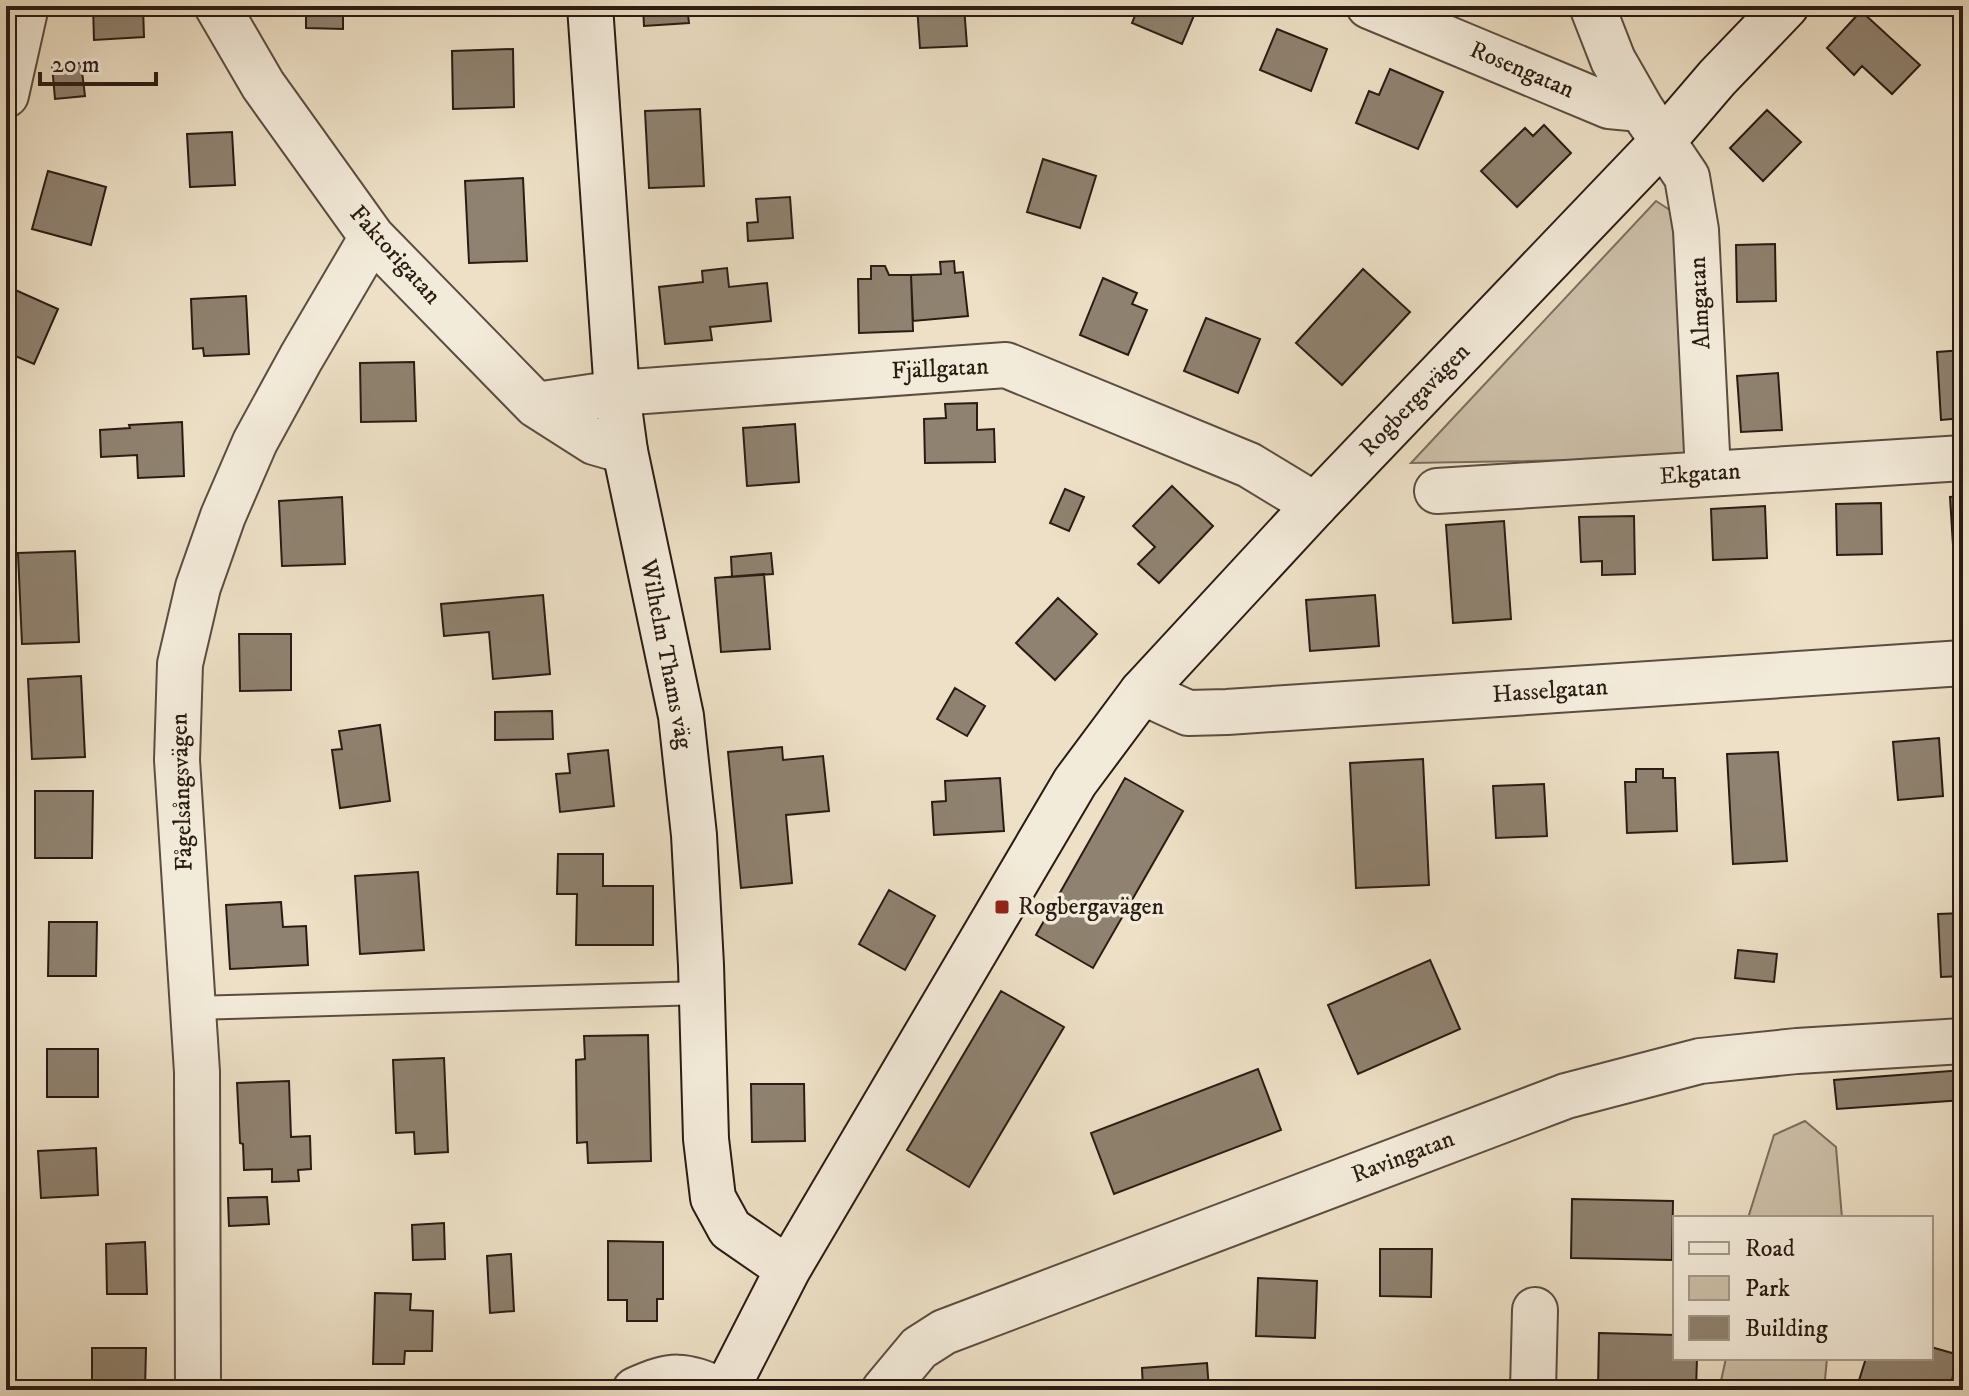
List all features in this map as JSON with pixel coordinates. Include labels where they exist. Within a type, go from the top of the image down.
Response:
[{"type":"street","points":[[6,95],[26,6]]},
{"type":"street","name":"Faktorigatan","points":[[217,6],[263,85],[372,237],[536,405],[594,442],[625,451]]},
{"type":"street","name":"Wilhelm Thams väg","points":[[590,6],[617,393],[625,451],[681,716],[694,835],[706,1139],[713,1198],[730,1229],[788,1269]]},
{"type":"street","name":"Rosengatan","points":[[1369,6],[1652,125]]},
{"type":"street","name":"Almgatan","points":[[1592,6],[1613,60],[1687,177],[1696,230],[1708,473]]},
{"type":"street","name":"Rogbergavägen","points":[[726,1390],[788,1269],[1075,782],[1142,692],[1315,505],[1652,125],[1717,78],[1786,6]]},
{"type":"street","name":"Fågelsångsvägen","points":[[198,1390],[197,1072],[177,760],[180,664],[203,573],[223,516],[255,442],[372,237]]},
{"type":"street","name":"Fjällgatan","points":[[536,405],[617,393],[1006,365],[1249,465],[1315,505]]},
{"type":"street","name":"Ekgatan","points":[[1437,491],[1963,458]]},
{"type":"street","name":"Hasselgatan","points":[[1142,692],[1188,713],[1227,712],[1963,663]]},
{"type":"street","name":"Ravingatan","points":[[884,1390],[919,1348],[944,1332],[1566,1096],[1700,1061],[1797,1051],[1963,1041]]},
{"type":"street","points":[[1533,1390],[1535,1310]]},
{"type":"street","points":[[635,1390],[659,1379],[690,1377],[720,1390]]},
{"type":"lane","points":[[193,1008],[702,993]]},
{"type":"green space","points":[[1656,201],[1676,214],[1691,451],[1684,458],[1411,463]]},
{"type":"green space","points":[[1805,1121],[1836,1147],[1842,1216],[1749,1216],[1774,1135]]},
{"type":"green space","points":[[1726,1360],[1827,1360],[1824,1390],[1719,1390]]},
{"type":"building","points":[[93,6],[143,6],[144,37],[94,40]]},
{"type":"building","points":[[306,6],[343,6],[343,29],[306,28]]},
{"type":"building","points":[[643,6],[687,6],[689,23],[644,26]]},
{"type":"building","points":[[917,6],[964,6],[967,46],[920,48]]},
{"type":"building","points":[[1139,6],[1198,6],[1182,44],[1132,23]]},
{"type":"building","points":[[1861,11],[1920,65],[1892,94],[1862,66],[1854,75],[1827,48]]},
{"type":"building","points":[[1277,29],[1327,49],[1311,91],[1260,70]]},
{"type":"building","points":[[513,49],[514,107],[453,109],[452,51]]},
{"type":"building","points":[[81,63],[85,96],[55,99],[52,65]]},
{"type":"building","points":[[1390,69],[1443,92],[1418,149],[1356,123],[1369,91],[1379,95]]},
{"type":"building","points":[[700,109],[704,186],[649,188],[645,111]]},
{"type":"building","points":[[1767,110],[1801,142],[1763,181],[1730,148]]},
{"type":"building","points":[[1544,125],[1571,153],[1517,207],[1481,171],[1525,128],[1533,136]]},
{"type":"building","points":[[232,132],[235,185],[190,187],[187,134]]},
{"type":"building","points":[[1043,159],[1096,176],[1080,228],[1027,212]]},
{"type":"building","points":[[48,171],[106,187],[91,245],[32,229]]},
{"type":"building","points":[[523,178],[527,261],[469,263],[465,181]]},
{"type":"building","points":[[790,197],[793,238],[748,241],[747,223],[758,222],[756,199]]},
{"type":"building","points":[[1775,244],[1776,301],[1737,302],[1736,245]]},
{"type":"building","points":[[954,261],[955,273],[963,272],[968,316],[913,321],[911,275],[941,274],[940,262]]},
{"type":"building","points":[[871,266],[885,266],[889,275],[911,275],[913,331],[859,333],[858,279],[871,279]]},
{"type":"building","points":[[727,268],[729,287],[767,283],[771,321],[710,327],[712,340],[665,344],[659,287],[703,282],[702,271]]},
{"type":"building","points":[[1363,269],[1410,312],[1342,385],[1296,343]]},
{"type":"building","points":[[1103,278],[1137,293],[1132,304],[1147,310],[1128,355],[1080,335]]},
{"type":"building","points":[[13,289],[58,309],[34,364],[6,352],[6,305]]},
{"type":"building","points":[[246,296],[249,354],[204,356],[203,348],[193,349],[191,299]]},
{"type":"building","points":[[1206,318],[1260,339],[1238,393],[1184,371]]},
{"type":"building","points":[[1963,350],[1963,418],[1941,420],[1937,352]]},
{"type":"building","points":[[414,362],[416,421],[361,422],[360,363]]},
{"type":"building","points":[[1778,373],[1782,430],[1741,432],[1737,376]]},
{"type":"building","points":[[977,403],[977,430],[994,429],[995,462],[925,463],[924,419],[946,418],[945,404]]},
{"type":"building","points":[[182,422],[184,476],[138,478],[137,455],[101,457],[100,430]]},
{"type":"building","points":[[795,424],[799,482],[747,486],[743,428]]},
{"type":"building","points":[[1172,486],[1213,526],[1159,583],[1138,564],[1155,547],[1133,526]]},
{"type":"building","points":[[1065,489],[1084,497],[1069,531],[1050,523]]},
{"type":"building","points":[[1963,496],[1963,544],[1953,545],[1950,497]]},
{"type":"building","points":[[342,497],[345,564],[282,566],[279,501]]},
{"type":"building","points":[[1881,503],[1882,554],[1837,555],[1836,504]]},
{"type":"building","points":[[1765,506],[1767,558],[1713,560],[1711,509]]},
{"type":"building","points":[[1634,516],[1635,574],[1602,575],[1602,561],[1581,562],[1579,517]]},
{"type":"building","points":[[1504,521],[1511,619],[1453,623],[1446,525]]},
{"type":"building","points":[[75,551],[79,642],[22,644],[18,553]]},
{"type":"building","points":[[771,553],[773,574],[732,577],[731,557]]},
{"type":"building","points":[[764,574],[770,649],[721,652],[715,578]]},
{"type":"building","points":[[543,595],[550,674],[493,679],[489,632],[444,636],[441,604]]},
{"type":"building","points":[[1375,595],[1379,646],[1310,651],[1306,600]]},
{"type":"building","points":[[1058,598],[1097,634],[1055,680],[1016,643]]},
{"type":"building","points":[[239,634],[291,634],[291,690],[240,691]]},
{"type":"building","points":[[81,676],[85,757],[32,759],[28,679]]},
{"type":"building","points":[[955,688],[985,706],[967,736],[937,719]]},
{"type":"building","points":[[552,711],[553,739],[495,740],[495,712]]},
{"type":"building","points":[[380,725],[390,801],[340,808],[332,750],[342,749],[339,731]]},
{"type":"building","points":[[1939,738],[1943,796],[1898,800],[1893,742]]},
{"type":"building","points":[[782,747],[783,760],[823,756],[829,811],[786,815],[792,883],[741,888],[728,752]]},
{"type":"building","points":[[608,750],[614,806],[560,812],[556,774],[570,773],[568,754]]},
{"type":"building","points":[[1778,752],[1787,861],[1733,864],[1727,754]]},
{"type":"building","points":[[1423,759],[1429,885],[1356,888],[1350,763]]},
{"type":"building","points":[[1963,760],[1963,810],[1961,811],[1958,761]]},
{"type":"building","points":[[1636,769],[1663,769],[1663,778],[1675,778],[1677,831],[1627,833],[1625,782],[1636,782]]},
{"type":"building","points":[[1000,778],[1004,831],[934,835],[932,802],[946,801],[945,781]]},
{"type":"building","points":[[1125,778],[1183,811],[1093,968],[1036,935]]},
{"type":"building","points":[[1544,784],[1547,836],[1496,838],[1493,786]]},
{"type":"building","points":[[35,791],[93,791],[92,858],[35,858]]},
{"type":"building","points":[[558,854],[603,854],[603,886],[653,886],[653,945],[576,945],[577,894],[557,894]]},
{"type":"building","points":[[418,872],[424,950],[360,954],[355,876]]},
{"type":"building","points":[[889,890],[935,916],[905,970],[859,944]]},
{"type":"building","points":[[281,902],[283,927],[306,926],[308,965],[230,969],[226,905]]},
{"type":"building","points":[[1963,913],[1963,976],[1941,977],[1938,914]]},
{"type":"building","points":[[49,922],[97,922],[96,976],[48,976]]},
{"type":"building","points":[[1738,950],[1777,954],[1774,982],[1735,978]]},
{"type":"building","points":[[1430,960],[1460,1029],[1358,1074],[1328,1005]]},
{"type":"building","points":[[1001,991],[1064,1027],[969,1187],[907,1150]]},
{"type":"building","points":[[648,1035],[651,1161],[588,1163],[587,1142],[577,1143],[576,1060],[585,1059],[584,1036]]},
{"type":"building","points":[[47,1049],[98,1049],[98,1097],[47,1097]]},
{"type":"building","points":[[444,1058],[448,1152],[415,1154],[414,1132],[396,1133],[393,1060]]},
{"type":"building","points":[[1258,1069],[1281,1130],[1114,1194],[1091,1133]]},
{"type":"building","points":[[1963,1070],[1963,1100],[1837,1109],[1834,1080]]},
{"type":"building","points":[[289,1081],[291,1137],[310,1136],[311,1169],[298,1170],[299,1181],[272,1182],[272,1169],[244,1170],[237,1083]]},
{"type":"building","points":[[751,1084],[804,1084],[805,1141],[752,1142]]},
{"type":"building","points":[[96,1148],[98,1195],[41,1198],[38,1151]]},
{"type":"building","points":[[267,1197],[269,1224],[229,1226],[228,1198]]},
{"type":"building","points":[[1572,1199],[1673,1201],[1672,1260],[1571,1258]]},
{"type":"building","points":[[444,1223],[445,1259],[413,1260],[412,1225]]},
{"type":"building","points":[[608,1241],[663,1242],[663,1299],[657,1299],[657,1321],[627,1321],[627,1300],[608,1300]]},
{"type":"building","points":[[145,1242],[147,1294],[107,1294],[106,1244]]},
{"type":"building","points":[[1380,1249],[1432,1249],[1431,1297],[1380,1296]]},
{"type":"building","points":[[511,1254],[514,1311],[490,1313],[487,1256]]},
{"type":"building","points":[[1258,1278],[1317,1281],[1315,1338],[1256,1336]]},
{"type":"building","points":[[375,1293],[411,1294],[410,1310],[433,1311],[432,1351],[405,1351],[404,1364],[373,1364]]},
{"type":"building","points":[[1599,1333],[1673,1335],[1673,1360],[1697,1360],[1696,1390],[1598,1390]]},
{"type":"building","points":[[92,1348],[146,1348],[145,1390],[92,1390]]},
{"type":"building","points":[[1933,1348],[1959,1355],[1949,1390],[1856,1390],[1865,1360],[1933,1360]]},
{"type":"building","points":[[1207,1363],[1209,1390],[1143,1390],[1142,1368]]},
{"type":"place","name":"Rogbergavägen","points":[[1002,907]]}]
